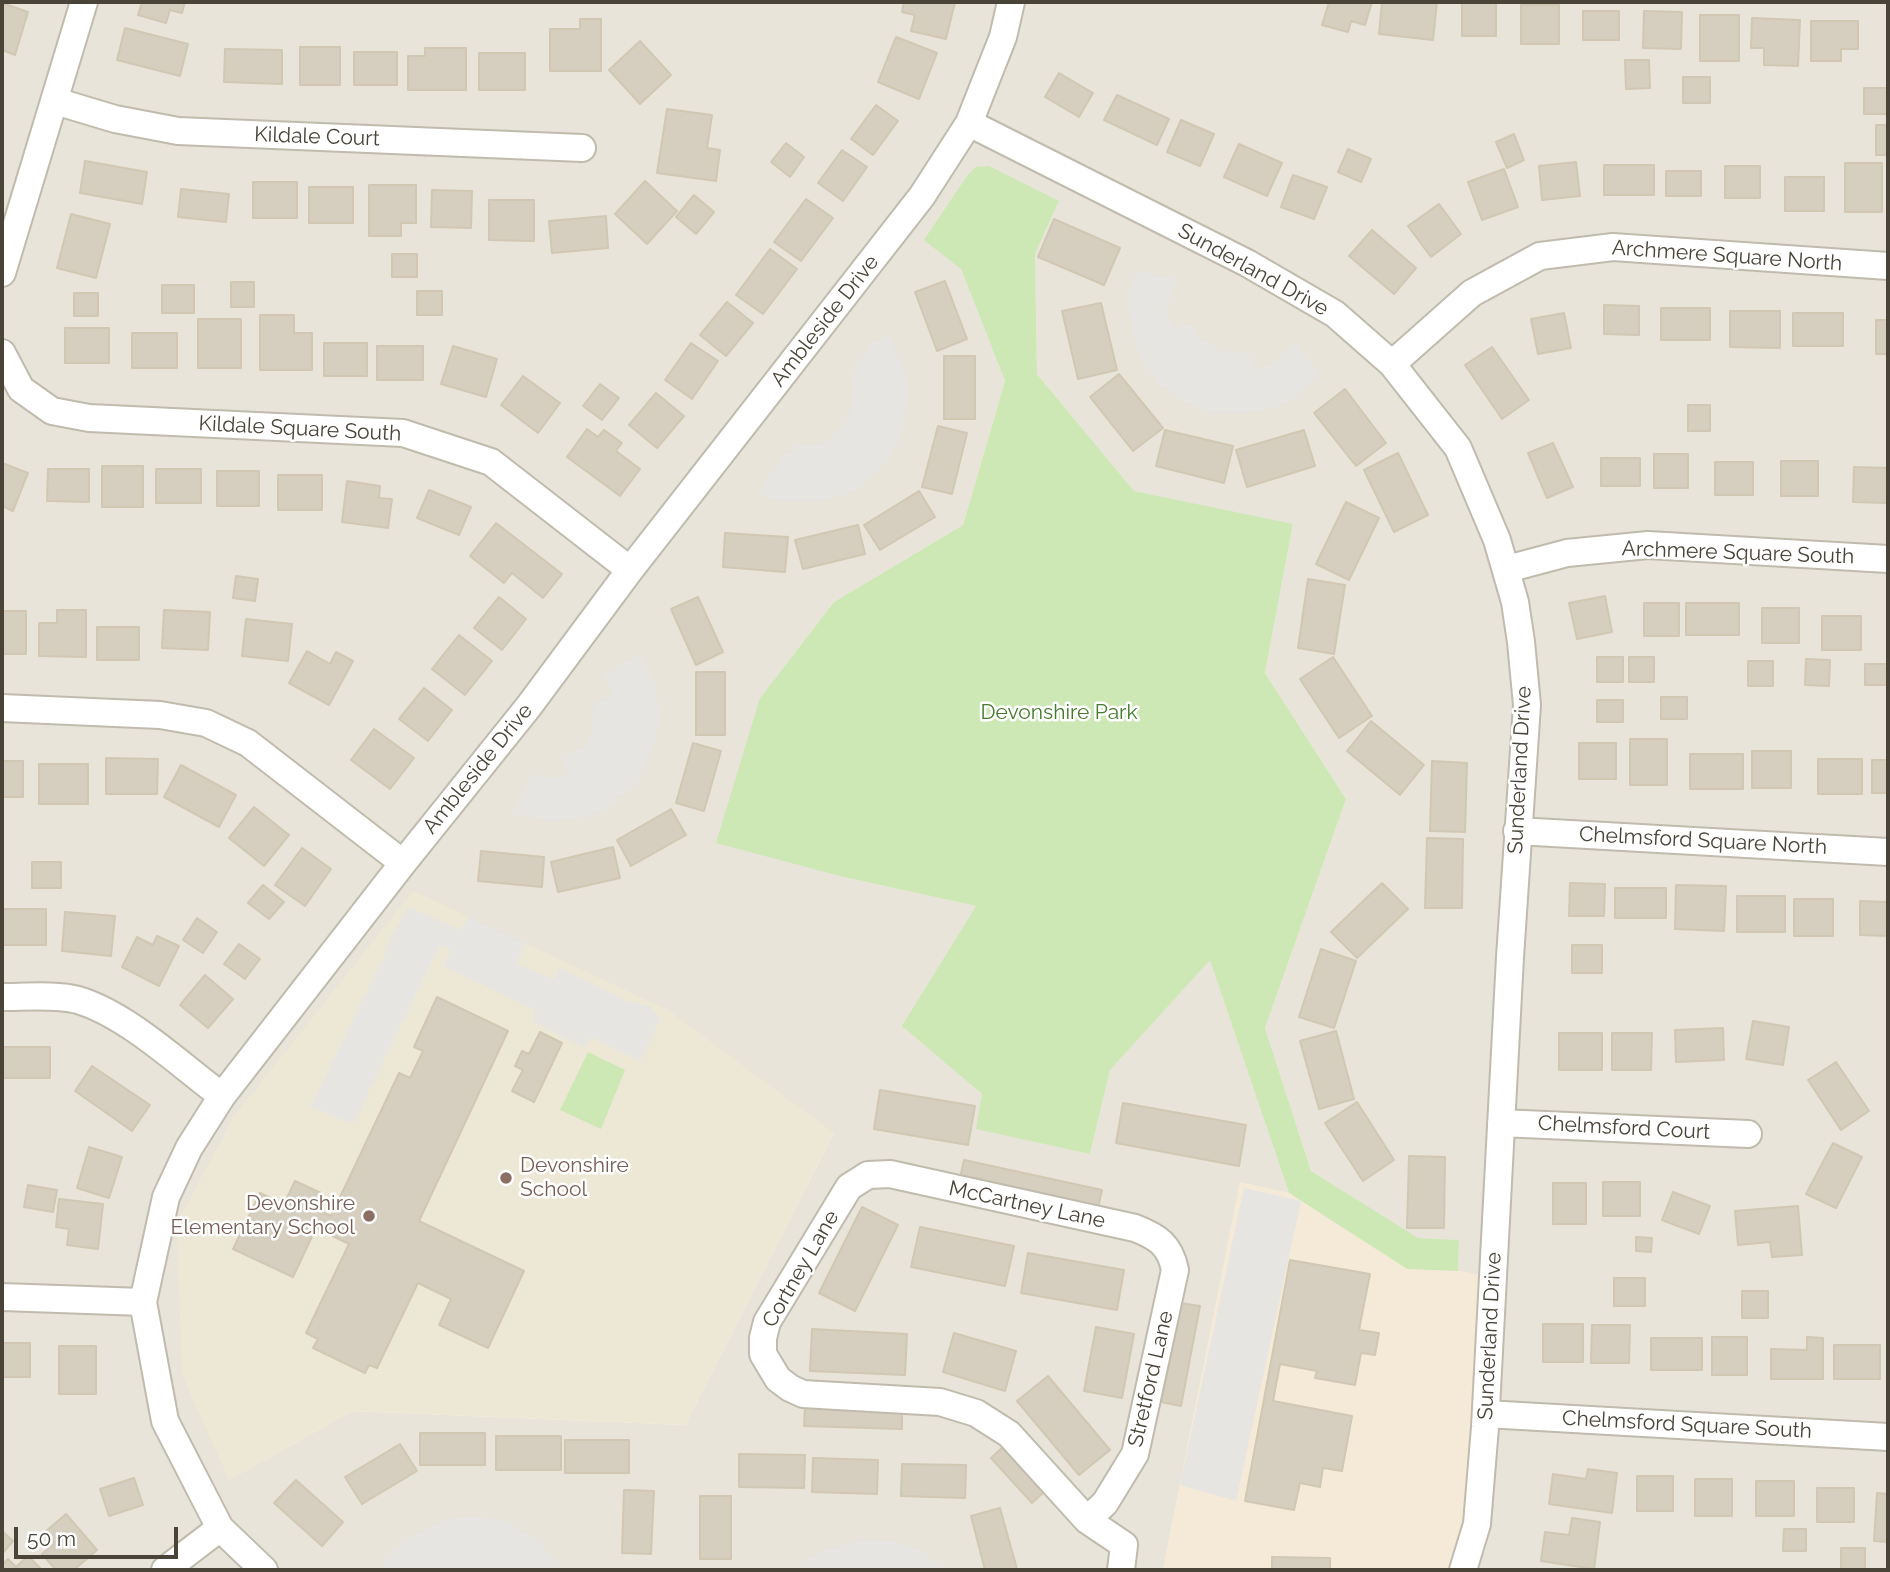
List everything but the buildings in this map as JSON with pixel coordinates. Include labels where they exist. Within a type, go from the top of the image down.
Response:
[{"type":"street","points":[[2,273],[84,2]]},
{"type":"street","name":"Ambleside Drive","points":[[264,1570],[220,1528],[165,1421],[144,1302],[166,1197],[189,1148],[222,1096],[529,706],[630,570],[922,196],[969,123],[1003,37],[1011,2]]},
{"type":"street","name":"Kildale Court","points":[[55,102],[115,119],[178,131],[582,148]]},
{"type":"street","name":"Sunderland Drive","points":[[969,123],[1247,263],[1335,314],[1392,364],[1458,448],[1507,569],[1521,642],[1527,705],[1517,831],[1486,1414],[1477,1524],[1463,1570]]},
{"type":"street","name":"Archmere Square North","points":[[1392,364],[1472,293],[1540,256],[1613,247],[1888,266]]},
{"type":"street","name":"Kildale Square South","points":[[2,353],[21,390],[52,411],[89,418],[403,433],[491,462],[630,570]]},
{"type":"street","name":"Archmere Square South","points":[[1507,569],[1567,552],[1648,545],[1888,559]]},
{"type":"street","points":[[2,708],[160,715],[206,723],[248,743],[403,863]]},
{"type":"street","name":"Chelmsford Square North","points":[[1517,831],[1888,852]]},
{"type":"street","points":[[2,997],[75,999],[100,1009],[126,1023],[222,1096]]},
{"type":"street","name":"Chelmsford Court","points":[[1501,1123],[1748,1134]]},
{"type":"street","name":"McCartney Lane","points":[[890,1174],[1135,1228],[1162,1241]]},
{"type":"street","name":"Cortney Lane","points":[[890,1174],[868,1175],[849,1187],[767,1322],[762,1338],[763,1354],[778,1379],[803,1394],[940,1402],[976,1413],[1009,1434],[1087,1520]]},
{"type":"street","name":"Stretford Lane","points":[[1087,1520],[1105,1503],[1135,1454],[1175,1270],[1169,1249],[1162,1241]]},
{"type":"street","points":[[2,1297],[144,1302]]},
{"type":"street","name":"Chelmsford Square South","points":[[1486,1414],[1888,1437]]},
{"type":"street","points":[[1087,1520],[1124,1545],[1121,1570]]},
{"type":"street","points":[[165,1570],[220,1528]]},
{"type":"shaded area","points":[[2,2],[1888,2],[1888,1570],[1471,1570],[1496,1279],[1458,1271],[1459,1240],[1418,1239],[1311,1171],[1265,1028],[1346,799],[1265,673],[1293,525],[1134,491],[1037,374],[1035,254],[1059,201],[967,176],[951,202],[961,269],[1005,381],[963,525],[834,602],[760,698],[844,877],[976,906],[903,1026],[982,1094],[977,1128],[1090,1154],[1110,1070],[1210,959],[1289,1193],[1240,1183],[1163,1570],[2,1570]],"holes":[[[834,1133],[685,1425],[352,1411],[229,1480]]]},
{"type":"shaded area","points":[[1137,270],[1177,279],[1166,312],[1174,328],[1191,323],[1199,336],[1220,351],[1249,353],[1257,370],[1271,364],[1296,342],[1320,374],[1297,396],[1260,412],[1208,412],[1181,399],[1159,384],[1144,364],[1138,350],[1132,332],[1129,305],[1130,287]]},
{"type":"shaded area","points":[[889,335],[909,389],[902,432],[897,446],[881,468],[859,487],[819,502],[777,501],[760,493],[767,477],[795,445],[828,440],[842,427],[851,410],[854,384],[852,377],[858,362],[871,343]]},
{"type":"shaded area","points":[[639,654],[655,686],[659,725],[654,747],[638,780],[607,809],[586,817],[554,822],[513,814],[533,774],[553,778],[569,775],[562,758],[583,747],[592,731],[594,703],[612,694],[605,679],[601,677]]},
{"type":"shaded area","name":"Devonshire School","points":[[413,891],[668,1010],[834,1133],[685,1425],[352,1411],[229,1480],[182,1375],[177,1223],[234,1116]]},
{"type":"shaded area","points":[[409,907],[461,930],[469,917],[526,943],[516,964],[554,979],[560,968],[629,1002],[651,1007],[660,1020],[640,1061],[591,1037],[584,1048],[535,1023],[535,1010],[444,966],[451,951],[439,946],[353,1124],[311,1107],[392,936]]},
{"type":"shaded area","points":[[1240,1182],[1289,1193],[1407,1269],[1458,1271],[1496,1278],[1471,1570],[1163,1570]]},
{"type":"shaded area","points":[[1244,1188],[1301,1201],[1236,1501],[1180,1485]]},
{"type":"shaded area","points":[[459,1517],[507,1521],[538,1540],[563,1570],[380,1570],[406,1539],[441,1521]]},
{"type":"shaded area","points":[[866,1539],[895,1542],[911,1547],[924,1553],[945,1570],[795,1570],[804,1561],[829,1548]]},
{"type":"green space","name":"Devonshire Park","points":[[989,166],[1059,201],[1035,254],[1037,374],[1134,491],[1293,524],[1265,673],[1346,799],[1265,1028],[1311,1171],[1418,1238],[1459,1240],[1458,1271],[1407,1269],[1289,1193],[1210,960],[1110,1070],[1090,1154],[976,1129],[982,1094],[902,1026],[976,906],[844,877],[716,843],[760,698],[834,602],[963,525],[1005,381],[961,269],[924,240],[967,176],[976,167]]},
{"type":"green space","points":[[588,1052],[625,1070],[601,1129],[560,1110]]},
{"type":"place","name":"Devonshire School","points":[[506,1178]]},
{"type":"place","name":"Devonshire Elementary School","points":[[369,1216]]}]
